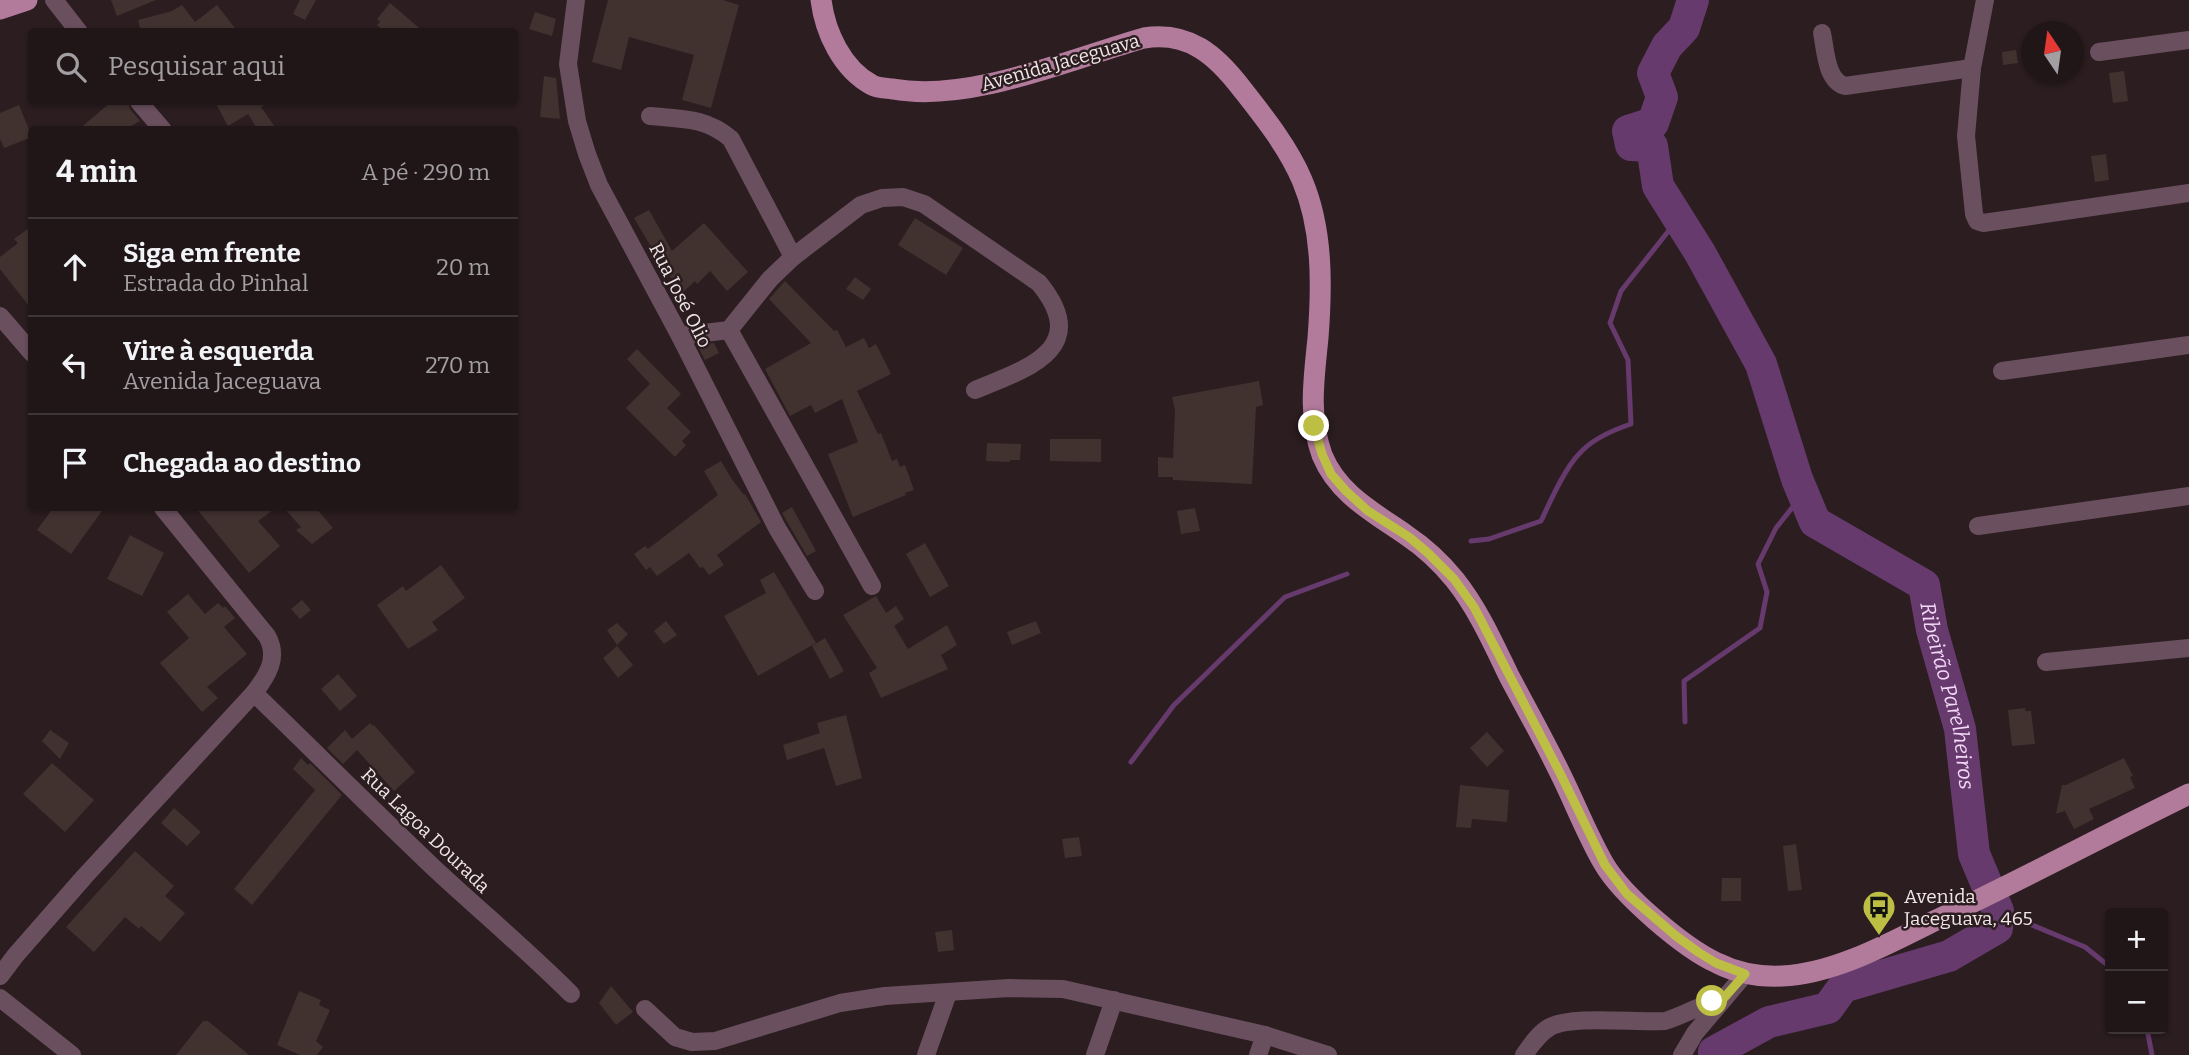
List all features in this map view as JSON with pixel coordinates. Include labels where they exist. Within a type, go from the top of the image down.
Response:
[{"type":"main road","points":[[0,9],[27,0]]},
{"type":"main road","name":"Avenida Jaceguava","points":[[821,0],[831,38],[845,63],[873,86],[902,91],[974,87],[1162,35],[1176,37],[1207,52],[1241,86],[1288,152],[1314,213],[1320,273],[1312,402],[1314,426],[1331,474],[1368,511],[1409,537],[1454,579],[1474,607],[1491,639],[1605,865],[1627,894],[1676,936],[1716,963],[1745,974],[1783,976],[1833,966],[1892,942],[2189,794]]},
{"type":"street","points":[[54,0],[76,28]]},
{"type":"street","name":"Rua José Olio","points":[[576,0],[568,64],[577,121],[599,185],[680,336],[777,528],[815,591]]},
{"type":"street","points":[[1985,0],[1972,68],[1966,136],[1974,214],[1977,220],[1983,223],[2189,193]]},
{"type":"street","points":[[1822,33],[1831,76],[1836,83],[1845,86],[1972,68]]},
{"type":"street","points":[[2099,52],[2189,40]]},
{"type":"street","points":[[142,105],[160,126]]},
{"type":"street","points":[[650,116],[705,122],[731,139],[793,257]]},
{"type":"street","points":[[680,336],[729,330],[770,279],[793,257],[861,205],[881,198],[903,197],[924,204],[1039,283],[1050,298],[1057,315],[1058,333],[1051,349],[1038,362],[975,390]]},
{"type":"street","points":[[0,316],[28,348]]},
{"type":"street","points":[[729,330],[873,586]]},
{"type":"street","points":[[2002,371],[2189,345]]},
{"type":"street","points":[[1978,526],[2189,496]]},
{"type":"street","points":[[0,976],[85,876],[268,675],[273,656],[272,645],[267,636],[165,511]]},
{"type":"street","points":[[2046,662],[2189,648]]},
{"type":"street","name":"Rua Lagoa Dourada","points":[[254,693],[495,925],[526,949],[571,994]]},
{"type":"street","points":[[1682,1055],[1695,1033],[1745,974]]},
{"type":"street","points":[[645,1009],[675,1037],[692,1042],[715,1041],[840,1003],[885,996],[1009,988],[1063,989],[1265,1035],[1328,1055]]},
{"type":"street","points":[[926,1055],[948,993]]},
{"type":"street","points":[[0,998],[72,1055]]},
{"type":"street","points":[[1524,1055],[1543,1031],[1552,1025],[1592,1021],[1665,1021],[1723,999]]},
{"type":"street","points":[[1095,1055],[1114,1000]]},
{"type":"street","points":[[1258,1055],[1265,1035]]},
{"type":"building","points":[[111,0],[156,0],[117,16]]},
{"type":"building","points":[[300,0],[316,0],[305,20],[293,14]]},
{"type":"building","points":[[608,0],[723,0],[739,5],[711,108],[682,100],[694,55],[629,37],[621,70],[592,62]]},
{"type":"building","points":[[390,3],[419,28],[380,28],[377,25],[380,22],[377,19]]},
{"type":"building","points":[[182,5],[195,22],[217,5],[235,28],[140,28],[138,20],[172,11]]},
{"type":"building","points":[[535,12],[556,19],[552,36],[529,29]]},
{"type":"building","points":[[2016,50],[2018,63],[2003,65],[2002,52]]},
{"type":"building","points":[[2124,71],[2128,101],[2113,103],[2109,73]]},
{"type":"building","points":[[544,76],[556,78],[560,119],[540,117]]},
{"type":"building","points":[[19,105],[28,127],[28,139],[4,148],[0,139],[0,113]]},
{"type":"building","points":[[107,105],[129,105],[140,121],[131,126],[83,126]]},
{"type":"building","points":[[217,105],[265,105],[261,107],[274,126],[256,126],[248,114],[228,126]]},
{"type":"building","points":[[2106,154],[2109,180],[2095,182],[2091,156]]},
{"type":"building","points":[[649,210],[672,251],[704,223],[748,272],[727,291],[710,271],[697,284],[695,281],[683,292],[666,272],[634,218]]},
{"type":"building","points":[[915,218],[963,248],[946,275],[898,245]]},
{"type":"building","points":[[28,229],[28,305],[0,269],[0,257],[18,243],[14,239]]},
{"type":"building","points":[[855,277],[871,289],[863,300],[846,289]]},
{"type":"building","points":[[785,281],[834,331],[837,330],[846,347],[864,338],[869,348],[876,344],[891,374],[857,391],[878,434],[881,433],[892,461],[897,459],[900,467],[905,465],[914,490],[905,493],[906,495],[853,517],[828,454],[858,442],[842,399],[815,413],[811,405],[790,416],[765,369],[811,343],[769,299]]},
{"type":"building","points":[[714,343],[719,353],[705,360],[697,345]]},
{"type":"building","points":[[637,349],[681,394],[667,408],[691,432],[682,441],[686,445],[675,457],[626,408],[650,384],[627,359]]},
{"type":"building","points":[[1259,381],[1263,405],[1256,407],[1252,484],[1158,477],[1158,457],[1173,458],[1175,410],[1172,397]]},
{"type":"building","points":[[1050,439],[1101,439],[1101,462],[1050,461]]},
{"type":"building","points":[[987,443],[1021,444],[1020,460],[986,461]]},
{"type":"building","points":[[721,461],[761,522],[717,555],[724,565],[709,575],[689,553],[657,576],[650,567],[646,570],[634,554],[645,546],[648,549],[718,495],[704,471]]},
{"type":"building","points":[[792,507],[816,551],[807,556],[782,513]]},
{"type":"building","points":[[1195,508],[1200,531],[1181,534],[1177,511]]},
{"type":"building","points":[[51,511],[102,511],[71,554],[37,530]]},
{"type":"building","points":[[198,511],[272,511],[258,521],[280,546],[249,573]]},
{"type":"building","points":[[287,511],[319,511],[333,528],[312,544],[296,530],[301,527]]},
{"type":"building","points":[[130,535],[164,553],[142,596],[107,579]]},
{"type":"building","points":[[925,543],[949,586],[930,597],[906,554]]},
{"type":"building","points":[[441,565],[465,598],[432,622],[438,630],[408,649],[377,605],[403,586],[406,591]]},
{"type":"building","points":[[774,572],[816,643],[758,676],[724,616],[766,593],[760,580]]},
{"type":"building","points":[[188,594],[205,614],[218,603],[223,608],[225,606],[235,618],[224,627],[247,654],[207,687],[218,698],[202,712],[160,663],[189,638],[167,612]]},
{"type":"building","points":[[876,596],[886,613],[896,606],[904,619],[894,626],[908,649],[947,625],[957,645],[941,655],[948,669],[881,698],[869,673],[877,668],[843,615]]},
{"type":"building","points":[[302,600],[311,610],[300,619],[291,609]]},
{"type":"building","points":[[666,621],[677,635],[664,644],[654,631]]},
{"type":"building","points":[[1036,621],[1041,633],[1012,645],[1007,632]]},
{"type":"building","points":[[617,623],[628,634],[617,645],[607,630]]},
{"type":"building","points":[[825,638],[844,671],[830,679],[812,646]]},
{"type":"building","points":[[617,646],[633,665],[618,678],[603,658]]},
{"type":"building","points":[[338,674],[357,696],[340,711],[321,689]]},
{"type":"building","points":[[2025,708],[2025,711],[2031,711],[2035,744],[2012,746],[2008,710]]},
{"type":"building","points":[[846,715],[862,778],[836,786],[824,748],[787,760],[783,745],[820,733],[817,723]]},
{"type":"building","points":[[370,723],[415,772],[394,791],[357,750],[343,764],[327,748],[345,730],[352,739]]},
{"type":"building","points":[[50,730],[69,743],[60,759],[42,741]]},
{"type":"building","points":[[1487,732],[1504,751],[1487,767],[1470,748]]},
{"type":"building","points":[[301,758],[308,765],[310,763],[342,795],[252,905],[234,889],[315,790],[293,769]]},
{"type":"building","points":[[2124,758],[2133,776],[2130,777],[2135,788],[2089,809],[2094,819],[2074,829],[2065,811],[2056,814],[2062,785]]},
{"type":"building","points":[[52,763],[94,800],[65,832],[23,794]]},
{"type":"building","points":[[1460,785],[1509,790],[1507,822],[1472,819],[1471,828],[1456,827]]},
{"type":"building","points":[[174,808],[201,832],[187,846],[161,823]]},
{"type":"building","points":[[1079,837],[1082,856],[1065,858],[1062,839]]},
{"type":"building","points":[[1796,844],[1802,890],[1788,891],[1783,846]]},
{"type":"building","points":[[135,851],[174,886],[165,896],[185,913],[160,942],[125,917],[94,952],[66,927]]},
{"type":"building","points":[[1722,878],[1741,878],[1741,901],[1721,901]]},
{"type":"building","points":[[952,930],[954,950],[938,952],[935,932]]},
{"type":"building","points":[[611,986],[633,1012],[616,1025],[599,1003]]},
{"type":"building","points":[[299,991],[321,1000],[319,1005],[330,1010],[316,1041],[323,1047],[317,1055],[300,1055],[277,1045]]},
{"type":"building","points":[[203,1021],[208,1021],[249,1055],[176,1055]]},
{"type":"waterway","name":"Ribeirão Parelheiros","points":[[1693,0],[1684,28],[1667,46],[1653,73],[1662,97],[1653,123],[1628,131],[1631,145],[1652,146],[1658,186],[1700,253],[1761,364],[1797,479],[1815,522],[1924,585],[1932,630],[1960,729],[1974,854],[1998,911],[1997,928],[1949,956],[1843,987],[1828,1008],[1769,1022],[1714,1052],[1714,1055]]},
{"type":"waterway","points":[[1471,541],[1489,539],[1541,521],[1563,476],[1579,454],[1603,436],[1631,424],[1628,360],[1610,323],[1621,291],[1678,219]]},
{"type":"waterway","points":[[1685,722],[1684,681],[1760,628],[1767,592],[1758,564],[1776,528],[1803,494]]},
{"type":"waterway","points":[[1131,762],[1174,705],[1285,597],[1347,574]]},
{"type":"waterway","points":[[1998,911],[2085,947],[2105,963]]},
{"type":"waterway","points":[[2148,1034],[2152,1055]]},
{"type":"place","name":"Avenida Jaceguava, 465","points":[[1879,937]]},
{"type":"route","points":[[1314,426],[1331,474],[1346,491],[1368,511],[1409,537],[1428,553],[1454,579],[1474,607],[1605,865],[1627,894],[1698,952],[1716,963],[1745,974],[1723,999],[1712,1001]]}]
